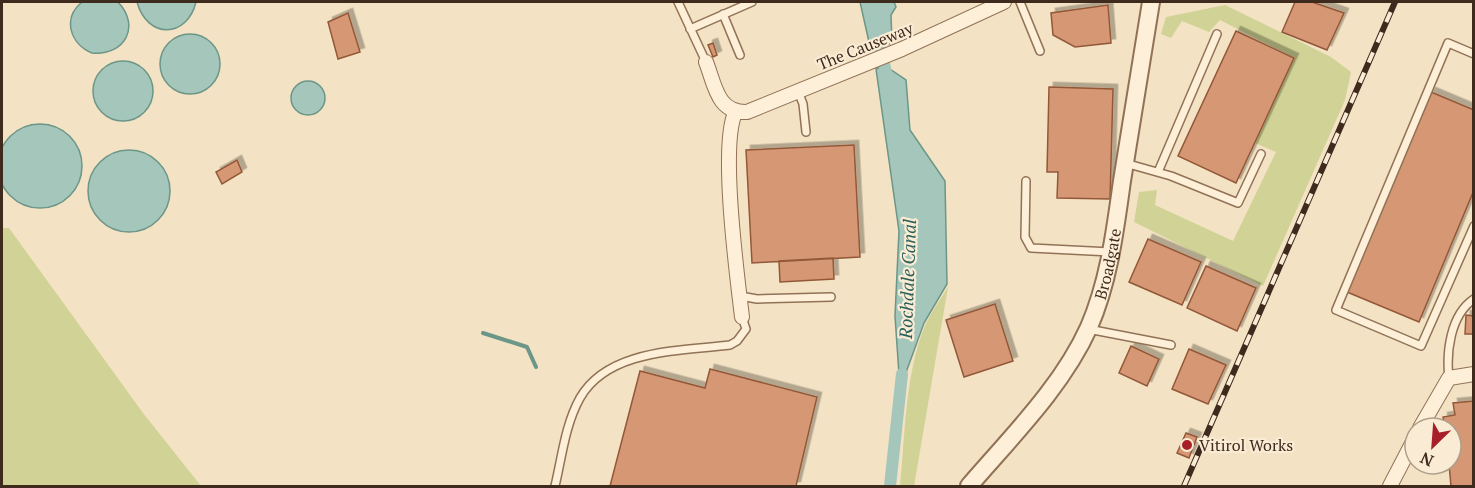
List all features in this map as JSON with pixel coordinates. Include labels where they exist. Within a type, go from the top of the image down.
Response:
[{"type":"street","name":"The Causeway","points":[[735,113],[747,112],[902,50],[1004,2]]},
{"type":"street","name":"Broadgate","points":[[969,486],[1039,405],[1071,359],[1088,328],[1101,296],[1111,252],[1150,2]]},
{"type":"street","points":[[706,62],[724,107],[735,113],[730,124],[730,160],[742,317]]},
{"type":"street","points":[[1427,416],[1449,378],[1473,374]]},
{"type":"street","points":[[1390,486],[1403,461]]},
{"type":"lane","points":[[678,2],[706,62]]},
{"type":"lane","points":[[690,28],[752,2]]},
{"type":"lane","points":[[1020,2],[1040,51]]},
{"type":"lane","points":[[723,14],[740,55]]},
{"type":"lane","points":[[1158,172],[1217,34]]},
{"type":"lane","points":[[1473,54],[1448,43],[1336,310],[1422,346],[1473,226]]},
{"type":"lane","points":[[798,91],[803,104],[806,132]]},
{"type":"lane","points":[[1125,164],[1158,172],[1238,203],[1261,154]]},
{"type":"lane","points":[[1026,181],[1025,237],[1031,248],[1111,252]]},
{"type":"lane","points":[[740,296],[757,299],[831,297]]},
{"type":"lane","points":[[1449,378],[1448,343],[1467,304],[1473,298]]},
{"type":"lane","points":[[555,486],[570,422],[585,390],[622,362],[640,356],[730,345],[737,341],[746,329],[742,317]]},
{"type":"lane","points":[[1088,328],[1171,345]]},
{"type":"green space","points":[[1225,5],[1331,57],[1351,72],[1345,100],[1263,286],[1134,222],[1139,192],[1157,190],[1155,205],[1233,241],[1276,152],[1255,143],[1294,58],[1220,20],[1209,32],[1182,21],[1171,38],[1161,34],[1166,17]]},
{"type":"green space","points":[[2,228],[9,228],[143,413],[201,486],[2,486]]},
{"type":"green space","points":[[948,287],[914,486],[900,486],[906,410],[916,354],[926,323]]},
{"type":"water","points":[[82,2],[118,2],[125,11],[129,29],[121,45],[104,53],[92,53],[78,43],[71,30],[71,23],[72,15]]},
{"type":"water","points":[[137,2],[196,2],[184,23],[167,30],[149,23]]},
{"type":"water","points":[[860,2],[894,2],[896,7],[891,15],[892,43],[871,51]]},
{"type":"water","points":[[190,34],[211,43],[220,64],[211,85],[190,94],[169,85],[160,64],[169,43]]},
{"type":"water","points":[[123,61],[144,70],[153,91],[144,112],[123,121],[102,112],[93,91],[102,70]]},
{"type":"water","points":[[884,65],[906,80],[910,130],[945,181],[947,284],[924,323],[900,389],[895,316],[899,231],[876,69]]},
{"type":"water","points":[[308,81],[320,86],[325,98],[320,110],[308,115],[296,110],[291,98],[296,86]]},
{"type":"water","points":[[40,124],[63,131],[75,143],[82,166],[75,189],[63,201],[40,208],[17,201],[5,189],[-2,166],[5,143],[17,131]]},
{"type":"water","points":[[129,150],[145,153],[158,162],[167,175],[170,191],[167,207],[158,220],[145,229],[129,232],[113,229],[100,220],[91,207],[88,191],[91,175],[100,162],[113,153]]},
{"type":"building","points":[[1295,2],[1312,2],[1344,13],[1327,50],[1282,32]]},
{"type":"building","points":[[1108,5],[1111,43],[1075,47],[1053,35],[1051,13]]},
{"type":"building","points":[[348,13],[360,52],[338,59],[328,22]]},
{"type":"building","points":[[1236,31],[1294,58],[1236,183],[1178,156]]},
{"type":"building","points":[[713,43],[717,55],[713,57],[708,45]]},
{"type":"building","points":[[1049,87],[1113,89],[1110,199],[1057,198],[1058,172],[1047,172]]},
{"type":"building","points":[[1431,92],[1474,110],[1474,190],[1419,322],[1347,292]]},
{"type":"building","points":[[854,145],[860,257],[752,263],[746,150]]},
{"type":"building","points":[[237,160],[242,172],[222,184],[216,172]]},
{"type":"building","points":[[1148,239],[1201,262],[1182,305],[1129,282]]},
{"type":"building","points":[[833,258],[834,279],[780,282],[779,261]]},
{"type":"building","points":[[1206,266],[1256,288],[1237,331],[1187,308]]},
{"type":"building","points":[[995,304],[1013,361],[964,377],[946,320]]},
{"type":"building","points":[[1466,315],[1474,316],[1474,334],[1465,334]]},
{"type":"building","points":[[1131,346],[1159,359],[1147,386],[1119,373]]},
{"type":"building","points":[[1189,349],[1226,365],[1208,404],[1172,389]]},
{"type":"building","points":[[710,369],[817,397],[796,486],[610,486],[640,371],[705,388]]},
{"type":"building","points":[[1474,401],[1474,486],[1451,486],[1450,476],[1463,476],[1463,416],[1449,416],[1455,415],[1453,403]]},
{"type":"building","name":"Vitirol Works","points":[[1186,433],[1197,437],[1189,458],[1177,453]]},
{"type":"waterway","name":"Rochdale Canal","points":[[875,2],[878,37],[888,81]]},
{"type":"waterway","points":[[483,333],[527,347],[536,367]]},
{"type":"waterway","name":"Rochdale Canal","points":[[890,486],[902,374]]},
{"type":"railway","points":[[1184,486],[1395,2]]},
{"type":"place","name":"Vitirol Works","points":[[1187,445]]}]
